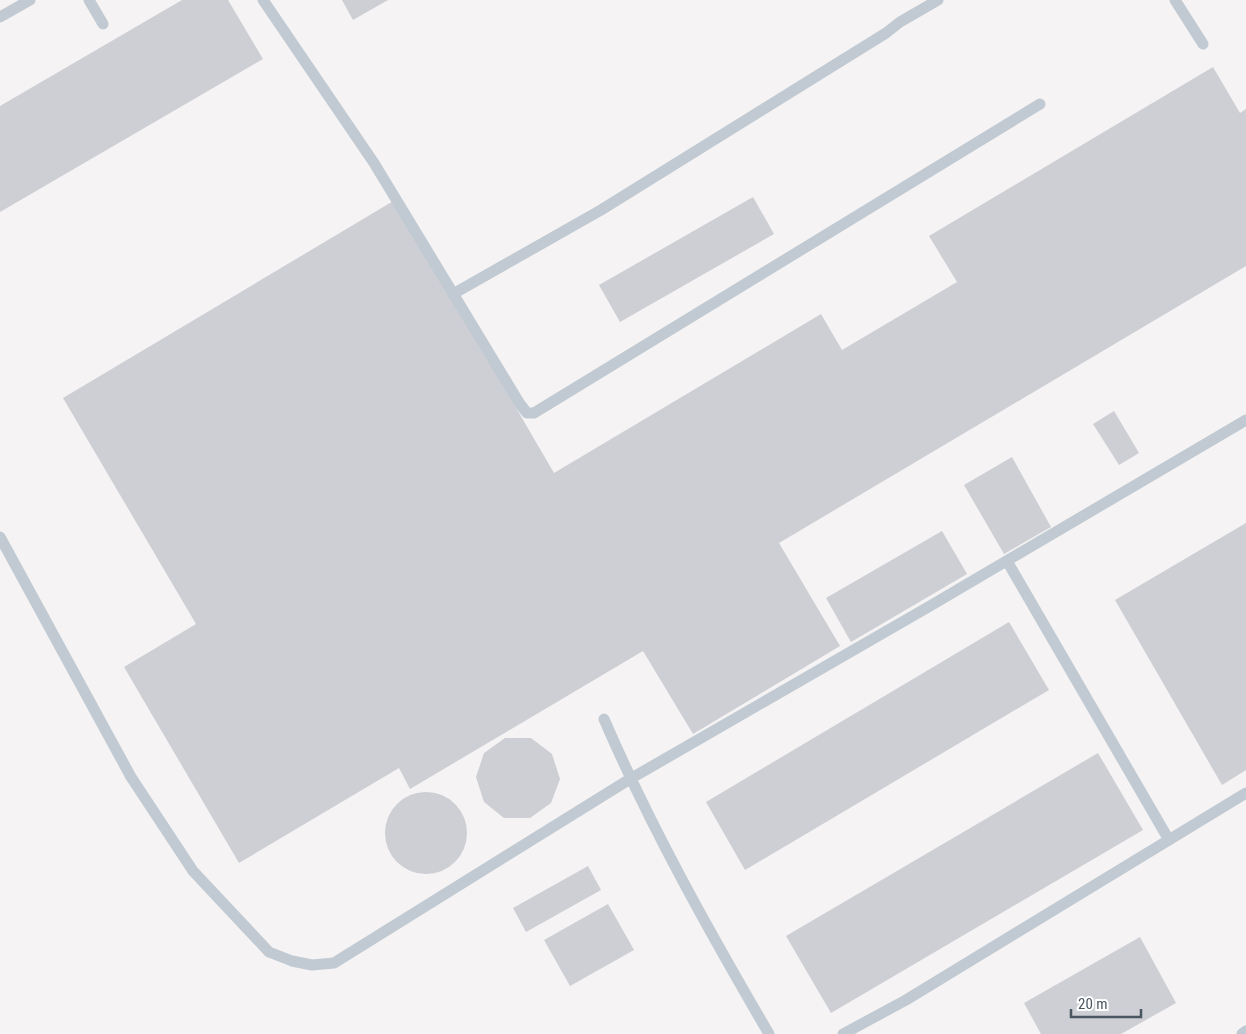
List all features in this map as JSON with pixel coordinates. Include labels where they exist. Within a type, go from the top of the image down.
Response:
[{"type":"lane","points":[[0,17],[30,0]]},
{"type":"lane","points":[[89,0],[103,24]]},
{"type":"lane","points":[[264,0],[374,163],[527,413],[534,413],[1040,104]]},
{"type":"lane","points":[[453,294],[601,210],[938,0]]},
{"type":"lane","points":[[1175,0],[1203,44]]},
{"type":"lane","points":[[0,537],[131,777],[193,870],[269,952],[292,961],[312,965],[334,962],[630,779],[1246,420]]},
{"type":"lane","points":[[1007,561],[1169,840]]},
{"type":"lane","points":[[604,719],[630,779],[709,932],[769,1034]]},
{"type":"lane","points":[[843,1034],[906,1000],[1246,793]]},
{"type":"lane","points":[[1242,1034],[1246,1031]]},
{"type":"building","points":[[182,0],[228,0],[263,59],[0,212],[0,106]]},
{"type":"building","points":[[342,0],[388,0],[353,20]]},
{"type":"building","points":[[1213,67],[1240,113],[1246,109],[1246,266],[779,543],[840,646],[693,734],[643,651],[410,789],[399,768],[239,863],[124,667],[196,624],[63,398],[395,200],[554,473],[821,314],[842,350],[957,282],[929,236]]},
{"type":"building","points":[[753,197],[774,234],[620,322],[599,285]]},
{"type":"building","points":[[1114,411],[1139,453],[1119,465],[1093,424]]},
{"type":"building","points":[[1012,457],[1051,527],[1004,554],[964,485]]},
{"type":"building","points":[[1246,523],[1246,770],[1222,785],[1115,600]]},
{"type":"building","points":[[942,531],[967,574],[851,642],[826,598]]},
{"type":"building","points":[[1009,622],[1049,690],[745,870],[706,802]]},
{"type":"building","points":[[505,738],[531,738],[552,754],[560,779],[551,803],[530,818],[504,818],[484,802],[476,777],[484,753]]},
{"type":"building","points":[[1098,753],[1143,830],[831,1013],[786,936]]},
{"type":"building","points":[[426,792],[442,795],[455,804],[464,817],[467,833],[464,849],[455,862],[442,871],[426,874],[410,871],[397,862],[388,849],[385,833],[388,817],[397,804],[410,795]]},
{"type":"building","points":[[588,866],[601,890],[526,932],[513,908]]},
{"type":"building","points":[[608,904],[634,950],[570,986],[544,940]]},
{"type":"building","points":[[1140,937],[1176,1003],[1121,1034],[1041,1034],[1024,1003]]}]
